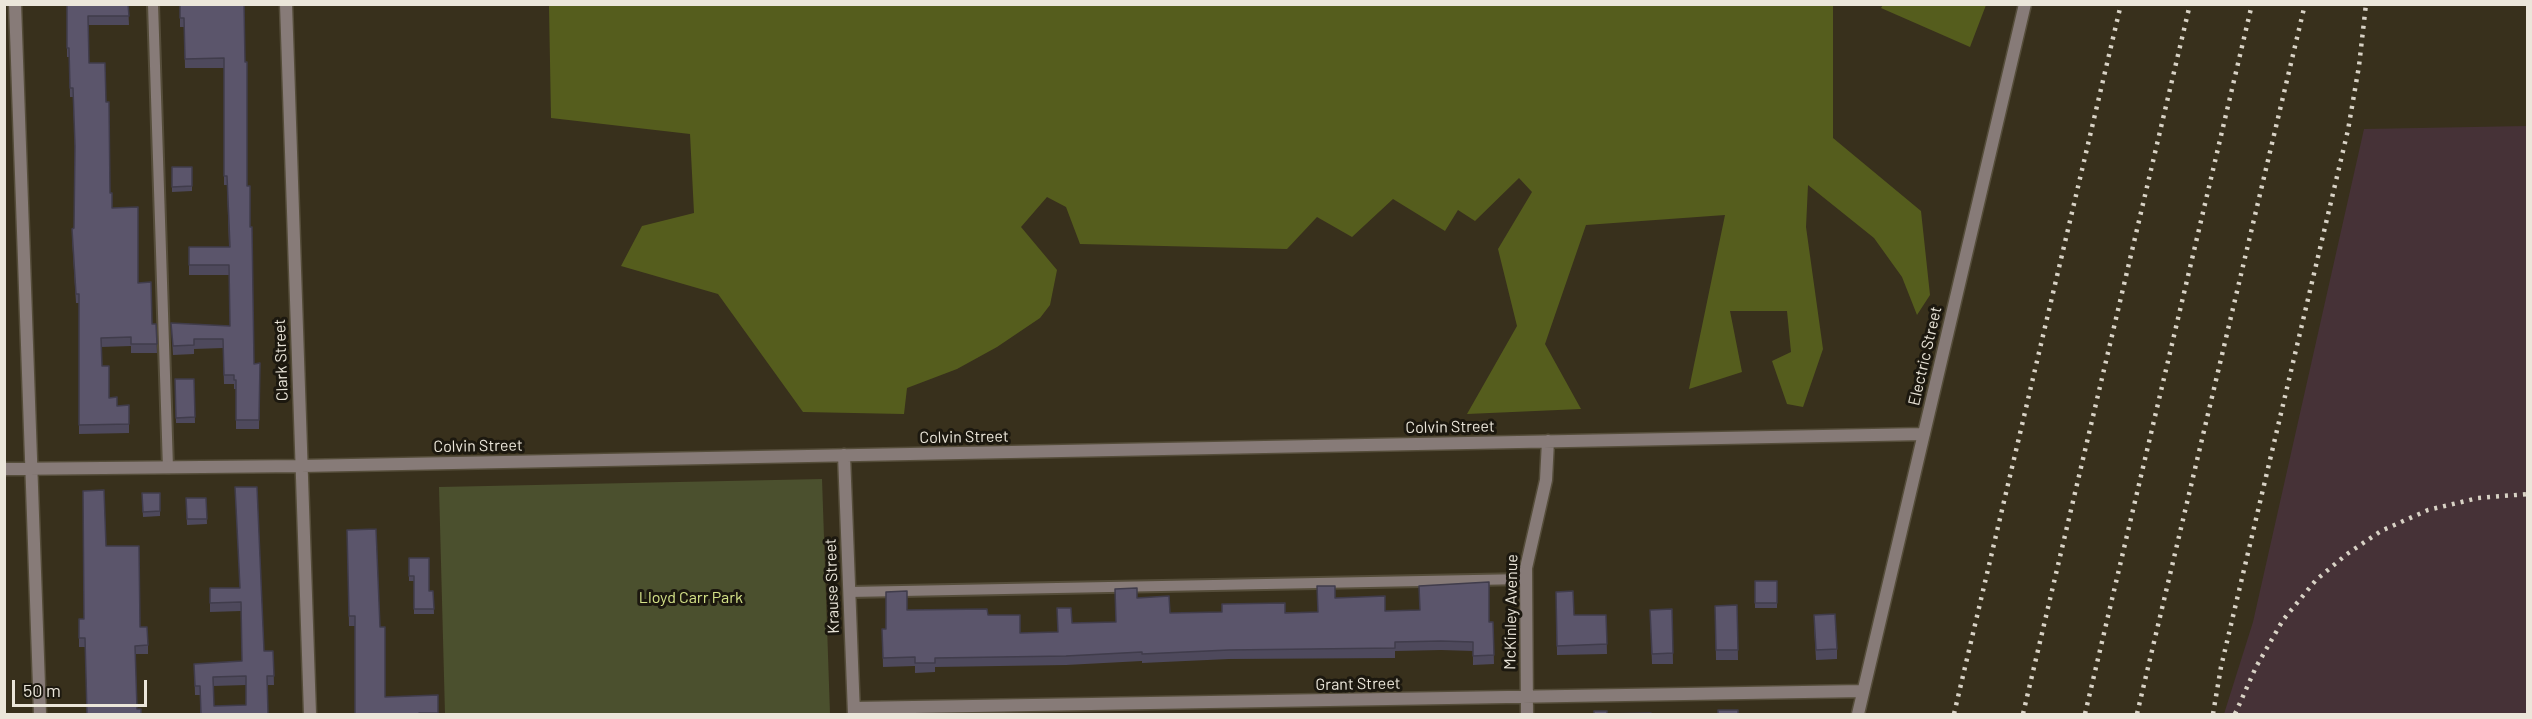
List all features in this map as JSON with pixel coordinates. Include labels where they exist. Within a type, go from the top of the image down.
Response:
[{"type":"street","points":[[15,4],[40,714]]},
{"type":"street","name":"Clark Street","points":[[286,4],[310,714]]},
{"type":"street","name":"Electric Street","points":[[1858,714],[2025,4]]},
{"type":"street","name":"Colvin Street","points":[[4,469],[301,466],[1924,434]]},
{"type":"street","name":"McKinley Avenue","points":[[1527,714],[1526,579],[1528,550],[1546,480],[1548,441]]},
{"type":"street","name":"Krause Street","points":[[844,455],[854,711]]},
{"type":"street","name":"Grant Street","points":[[854,711],[1863,691]]},
{"type":"lane","points":[[153,4],[168,468]]},
{"type":"lane","points":[[849,592],[1526,579]]},
{"type":"shaded area","points":[[2527,126],[2527,714],[2224,714],[2253,622],[2364,129]]},
{"type":"green space","points":[[1883,4],[1986,5],[1970,47],[1881,8]]},
{"type":"green space","points":[[549,5],[1833,5],[1833,138],[1921,211],[1930,295],[1917,315],[1902,277],[1874,238],[1808,185],[1806,227],[1823,349],[1803,407],[1787,404],[1772,361],[1791,352],[1787,311],[1730,311],[1742,372],[1689,389],[1725,215],[1586,225],[1545,344],[1581,409],[1467,414],[1517,326],[1498,249],[1532,192],[1519,178],[1475,221],[1458,210],[1445,231],[1393,199],[1352,237],[1317,217],[1287,249],[1080,244],[1066,207],[1047,197],[1021,227],[1057,270],[1050,305],[1040,318],[997,347],[957,369],[907,388],[904,414],[803,412],[718,294],[621,266],[642,226],[694,213],[690,134],[551,118]]},
{"type":"green space","name":"Lloyd Carr Park","points":[[822,479],[830,714],[445,714],[439,487]]},
{"type":"building","points":[[67,4],[128,4],[129,16],[88,16],[89,63],[105,63],[106,102],[109,102],[112,208],[138,207],[138,283],[151,282],[152,324],[156,324],[157,344],[131,344],[131,337],[101,338],[102,366],[109,366],[109,398],[117,397],[117,406],[129,405],[129,424],[79,425],[79,294],[76,294],[72,229],[74,228],[75,146],[73,88],[70,88],[69,48],[67,48]]},
{"type":"building","points":[[180,4],[244,4],[245,62],[247,62],[247,186],[250,186],[250,227],[252,227],[254,364],[260,363],[259,420],[236,420],[236,380],[234,380],[234,375],[224,375],[223,339],[194,339],[194,345],[173,346],[171,323],[230,326],[229,265],[189,265],[189,247],[230,247],[227,176],[224,176],[224,58],[185,59],[184,18],[180,18]]},
{"type":"building","points":[[172,167],[192,167],[192,186],[172,187]]},
{"type":"building","points":[[175,379],[194,379],[195,417],[176,418]]},
{"type":"building","points":[[235,487],[257,487],[264,651],[273,651],[274,676],[267,676],[268,714],[201,714],[200,686],[195,686],[194,664],[242,661],[241,602],[210,603],[210,588],[240,588]],"holes":[[[246,676],[246,705],[214,706],[213,677]]]},
{"type":"building","points":[[104,490],[106,546],[139,546],[140,627],[147,627],[148,645],[135,646],[137,709],[141,709],[141,714],[87,714],[85,638],[79,638],[79,619],[84,619],[83,491]]},
{"type":"building","points":[[142,493],[160,493],[160,511],[143,512]]},
{"type":"building","points":[[186,498],[206,498],[207,519],[187,519]]},
{"type":"building","points":[[376,529],[380,627],[385,627],[385,697],[438,695],[438,713],[355,714],[355,616],[349,616],[347,530]]},
{"type":"building","points":[[409,558],[429,558],[429,591],[433,591],[434,609],[414,609],[414,576],[409,576]]},
{"type":"building","points":[[1755,581],[1777,581],[1777,603],[1755,603]]},
{"type":"building","points":[[1489,582],[1489,622],[1493,622],[1494,655],[1473,656],[1473,642],[1441,641],[1395,642],[1395,648],[935,658],[935,663],[915,663],[915,657],[883,658],[882,629],[886,629],[886,592],[907,591],[907,610],[987,609],[988,615],[1020,615],[1020,633],[1058,632],[1057,608],[1071,608],[1072,623],[1116,622],[1115,589],[1137,588],[1137,598],[1169,596],[1170,613],[1222,612],[1222,604],[1285,603],[1285,613],[1318,612],[1317,586],[1335,586],[1335,598],[1385,596],[1385,611],[1420,610],[1419,586]]},
{"type":"building","points":[[1573,591],[1574,615],[1606,615],[1607,644],[1557,646],[1556,592]]},
{"type":"building","points":[[1737,605],[1738,650],[1716,650],[1715,606]]},
{"type":"building","points":[[1672,609],[1673,653],[1652,654],[1650,610]]},
{"type":"building","points":[[1835,614],[1837,649],[1816,650],[1814,615]]},
{"type":"building","points":[[1718,710],[1738,710],[1738,714],[1718,714]]},
{"type":"building","points":[[1594,711],[1607,711],[1607,714],[1594,714]]},
{"type":"railway","points":[[1954,714],[2121,4]]},
{"type":"railway","points":[[2023,714],[2190,4]]},
{"type":"railway","points":[[2085,714],[2252,4]]},
{"type":"railway","points":[[2137,714],[2305,4]]},
{"type":"railway","points":[[2213,714],[2221,667],[2348,130],[2359,66],[2366,4]]},
{"type":"railway","points":[[2235,714],[2256,667],[2283,620],[2316,580],[2347,554],[2381,531],[2428,510],[2478,498],[2528,494]]}]
